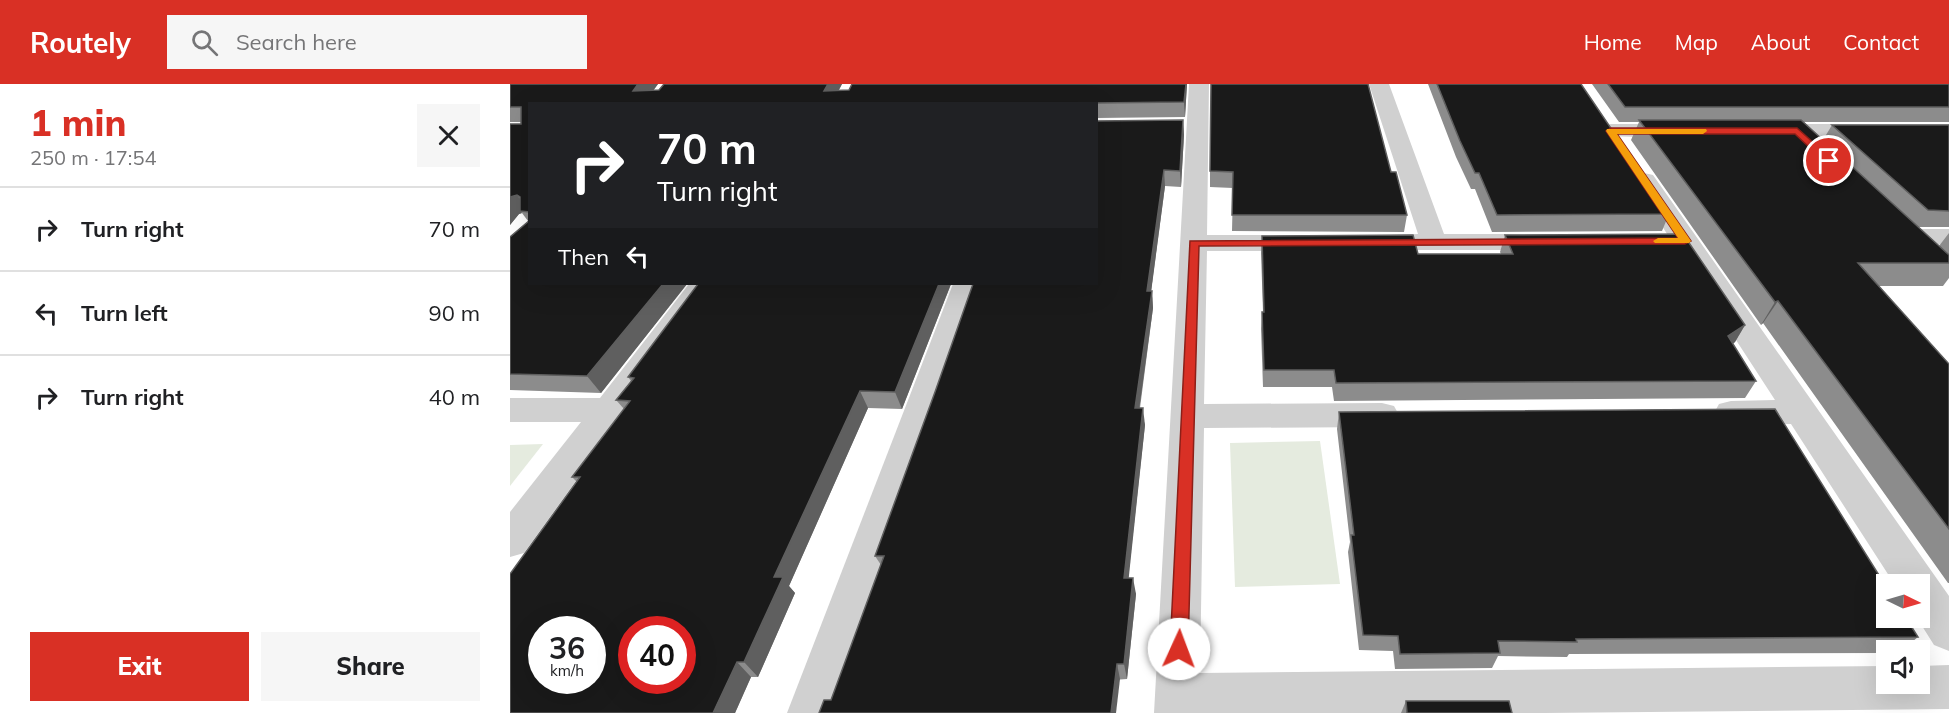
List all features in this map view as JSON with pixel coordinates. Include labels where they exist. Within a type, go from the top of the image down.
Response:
[{"type":"street","points":[[1199,84],[1186,126],[1194,243],[1177,704],[1949,687]]},
{"type":"street","points":[[1379,84],[1434,242]]},
{"type":"street","points":[[1704,131],[1604,121],[1910,574]]},
{"type":"street","points":[[1751,131],[1949,131]]},
{"type":"street","points":[[1797,131],[1823,155]]},
{"type":"street","points":[[1933,260],[1900,229],[1949,237]]},
{"type":"street","points":[[1650,241],[1685,241]]},
{"type":"street","points":[[1194,243],[1578,242]]},
{"type":"street","points":[[510,541],[703,285]]},
{"type":"street","points":[[810,713],[967,285]]},
{"type":"street","points":[[510,410],[607,410]]},
{"type":"street","points":[[1695,413],[1801,412]]},
{"type":"street","points":[[1188,416],[1412,415]]},
{"type":"street","points":[[1930,603],[1949,631]]},
{"type":"shaded area","points":[[1320,441],[1340,584],[1235,587],[1230,443]]},
{"type":"shaded area","points":[[543,444],[510,486],[510,445]]},
{"type":"building","points":[[510,84],[638,84],[633,91],[659,90],[664,84],[828,84],[824,91],[849,90],[852,84],[1186,84],[1184,102],[528,102],[528,212],[520,211],[520,197],[517,195],[510,197],[510,124],[521,124],[521,107],[510,107]]},
{"type":"building","points":[[1211,84],[1368,84],[1391,172],[1396,172],[1407,215],[1232,215],[1233,172],[1210,171]]},
{"type":"building","points":[[1437,84],[1581,84],[1669,214],[1497,215],[1479,173],[1475,173],[1460,141]]},
{"type":"building","points":[[1608,84],[1949,84],[1949,107],[1625,107]]},
{"type":"building","points":[[1183,120],[1180,171],[1164,170],[1147,291],[1152,291],[1135,408],[1143,408],[1124,578],[1133,578],[1124,664],[1117,664],[1111,713],[819,713],[824,700],[831,700],[884,556],[875,556],[973,285],[1098,285],[1098,121]]},
{"type":"building","points":[[1639,120],[1801,120],[1949,255],[1949,263],[1858,263],[1949,364],[1949,529],[1778,301],[1775,302]]},
{"type":"building","points":[[1832,125],[1949,125],[1949,211],[1928,210]]},
{"type":"building","points":[[528,222],[528,285],[662,285],[587,376],[510,374],[510,237]]},
{"type":"building","points":[[1683,234],[1745,325],[1728,336],[1756,381],[1336,383],[1334,370],[1264,370],[1262,236],[1413,235],[1418,254],[1513,254],[1505,235]]},
{"type":"building","points":[[697,285],[939,285],[895,392],[860,391],[774,577],[783,577],[744,662],[737,662],[713,713],[510,713],[510,574],[580,477],[572,477],[630,401],[616,400],[634,378],[628,377]]},
{"type":"building","points":[[1775,409],[1878,574],[1876,574],[1876,628],[1912,628],[1918,637],[1498,641],[1500,653],[1400,654],[1398,636],[1363,635],[1339,412]]},
{"type":"building","points":[[1406,701],[1509,701],[1512,713],[1407,713]]},
{"type":"slow traffic","points":[[1658,241],[1685,241],[1611,131],[1703,131]]},
{"type":"route","points":[[1179,649],[1194,243],[1685,241],[1611,131],[1797,131],[1829,161]]}]
